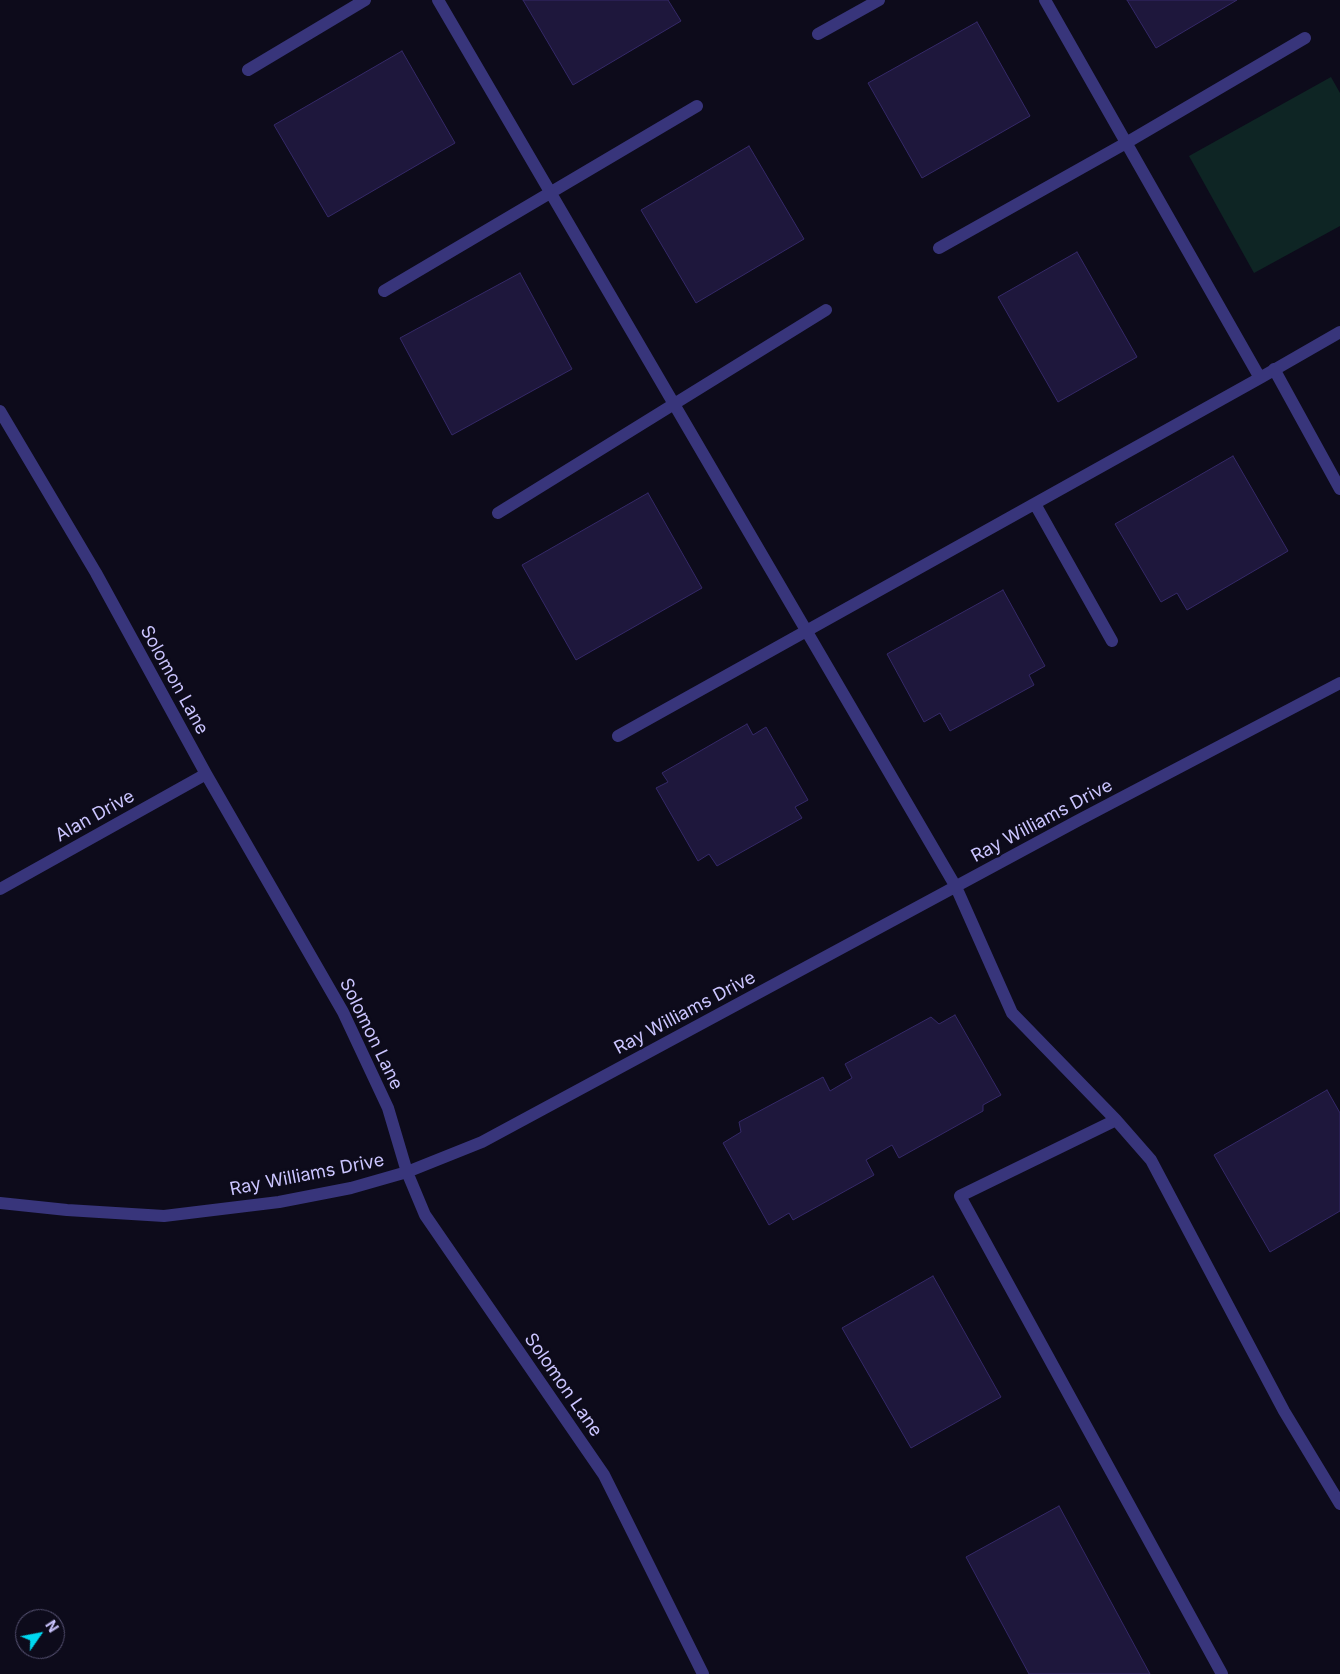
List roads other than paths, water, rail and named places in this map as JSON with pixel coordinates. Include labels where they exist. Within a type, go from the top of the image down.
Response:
[{"type":"street","points":[[248,70],[364,0]]},
{"type":"street","points":[[438,0],[956,887],[1012,1012],[1116,1120],[1151,1160],[1284,1411],[1340,1504]]},
{"type":"street","points":[[818,34],[879,0]]},
{"type":"street","points":[[1045,0],[1260,378]]},
{"type":"street","points":[[939,248],[1126,143],[1305,38]]},
{"type":"street","points":[[384,291],[697,106]]},
{"type":"street","points":[[498,513],[826,310]]},
{"type":"street","points":[[618,736],[1340,332]]},
{"type":"street","points":[[1274,369],[1340,489]]},
{"type":"street","name":"Solomon Lane","points":[[0,411],[96,573],[206,774],[343,1012],[388,1108],[407,1172],[425,1215],[604,1475],[703,1674]]},
{"type":"street","points":[[1035,504],[1112,641]]},
{"type":"street","name":"Ray Williams Drive","points":[[0,1203],[67,1210],[164,1216],[279,1202],[351,1188],[407,1172],[482,1142],[1340,683]]},
{"type":"street","name":"Alan Drive","points":[[0,889],[206,774]]},
{"type":"street","points":[[1116,1120],[960,1196],[1222,1674]]}]
